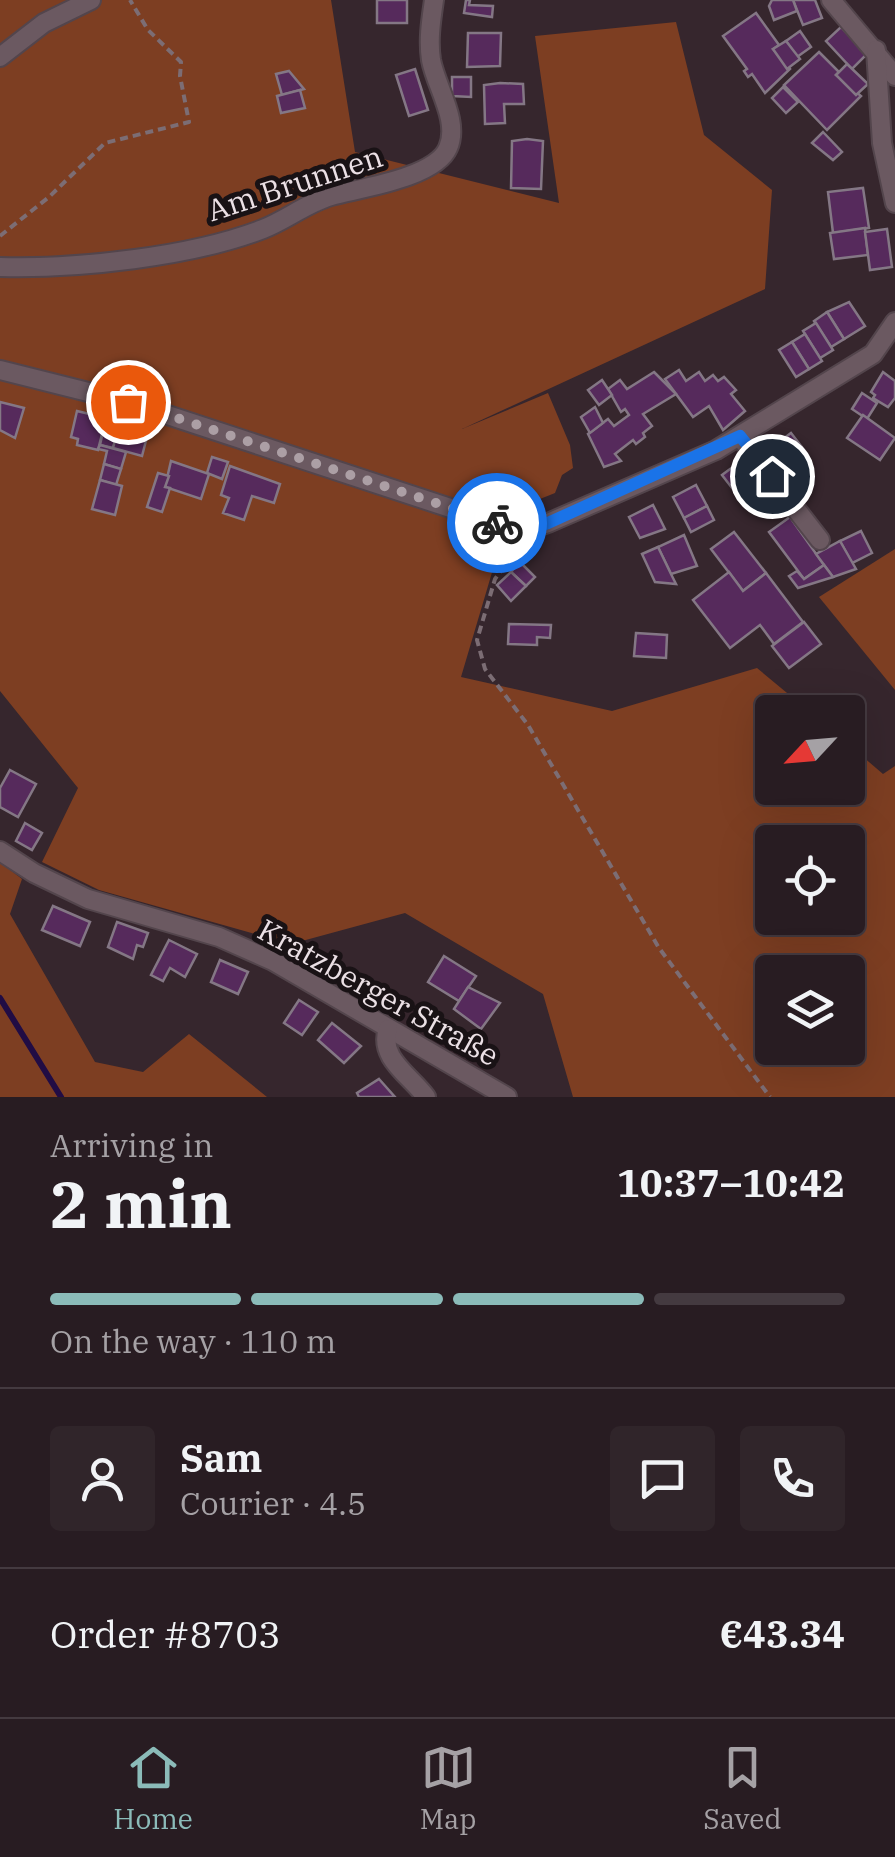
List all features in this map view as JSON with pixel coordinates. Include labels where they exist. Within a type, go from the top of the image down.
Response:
[{"type":"street","points":[[0,58],[44,22],[90,0]]},
{"type":"street","name":"Am Brunnen","points":[[0,267],[90,263],[182,250],[261,230],[326,198],[413,175],[441,159],[449,146],[451,130],[430,55],[434,0]]},
{"type":"street","points":[[831,0],[895,76]]},
{"type":"street","points":[[876,50],[882,143],[895,203]]},
{"type":"street","points":[[0,370],[128,402],[499,524],[531,529],[694,460],[740,436],[873,354],[895,322]]},
{"type":"street","points":[[740,436],[820,540]]},
{"type":"street","name":"Kratzberger Straße","points":[[0,850],[34,873],[88,899],[219,937],[273,961],[507,1097]]},
{"type":"street","points":[[388,1029],[384,1038],[388,1052],[426,1097]]},
{"type":"path","points":[[0,236],[49,198],[104,143],[189,122],[181,62],[148,30],[130,0]]},
{"type":"path","points":[[531,529],[495,579],[478,640],[486,669],[528,725],[670,963],[770,1097]]},
{"type":"shaded area","points":[[0,0],[331,0],[355,152],[559,203],[535,36],[676,22],[704,135],[772,190],[765,289],[462,429],[548,393],[570,445],[573,468],[562,475],[555,493],[520,507],[512,505],[461,677],[612,711],[757,668],[790,695],[755,695],[755,805],[865,805],[865,759],[883,774],[895,766],[895,1097],[573,1097],[543,994],[405,913],[291,944],[99,890],[42,862],[78,788],[0,691]]},
{"type":"shaded area","points":[[895,549],[895,690],[819,597]]},
{"type":"shaded area","points":[[0,862],[22,879],[10,914],[95,1062],[143,1072],[189,1034],[267,1097],[0,1097]]},
{"type":"building","points":[[377,0],[407,0],[407,23],[377,23]]},
{"type":"building","points":[[466,0],[470,0],[469,5],[493,6],[492,17],[464,13]]},
{"type":"building","points":[[772,0],[793,0],[797,11],[774,20],[769,6]]},
{"type":"building","points":[[793,0],[815,0],[822,18],[803,25]]},
{"type":"building","points":[[756,13],[779,45],[773,49],[790,69],[765,93],[752,74],[748,77],[744,71],[747,69],[723,36]]},
{"type":"building","points":[[841,27],[867,54],[852,69],[826,41]]},
{"type":"building","points":[[800,31],[811,47],[797,57],[786,41]]},
{"type":"building","points":[[468,33],[501,33],[500,66],[467,67]]},
{"type":"building","points":[[786,41],[800,59],[787,69],[773,49]]},
{"type":"building","points":[[819,52],[839,72],[836,75],[861,96],[827,130],[784,85]]},
{"type":"building","points":[[847,64],[868,84],[856,95],[836,75]]},
{"type":"building","points":[[415,69],[428,110],[409,116],[396,75]]},
{"type":"building","points":[[289,71],[304,89],[282,95],[276,74]]},
{"type":"building","points":[[452,77],[471,77],[471,97],[452,96]]},
{"type":"building","points":[[523,84],[524,104],[504,104],[505,123],[485,124],[484,85]]},
{"type":"building","points":[[783,87],[798,102],[786,113],[772,98]]},
{"type":"building","points":[[300,90],[305,108],[281,113],[277,96]]},
{"type":"building","points":[[823,132],[842,152],[833,160],[812,143]]},
{"type":"building","points":[[512,141],[543,141],[541,189],[511,188]]},
{"type":"building","points":[[863,188],[869,228],[833,233],[828,192]]},
{"type":"building","points":[[865,228],[868,255],[834,259],[830,233]]},
{"type":"building","points":[[887,229],[892,267],[870,270],[865,232]]},
{"type":"building","points":[[849,302],[865,326],[844,339],[827,312]]},
{"type":"building","points":[[827,312],[844,339],[831,347],[814,321]]},
{"type":"building","points":[[816,323],[833,350],[820,358],[803,331]]},
{"type":"building","points":[[805,334],[822,361],[809,369],[792,342]]},
{"type":"building","points":[[792,342],[809,369],[796,377],[779,350]]},
{"type":"building","points":[[679,370],[686,381],[699,372],[705,381],[713,375],[718,381],[724,377],[736,390],[731,394],[745,411],[723,430],[709,406],[693,417],[665,379]]},
{"type":"building","points":[[654,372],[676,394],[643,414],[652,426],[643,433],[645,437],[636,444],[633,440],[615,454],[621,461],[604,467],[588,434],[608,419],[614,426],[629,415],[625,409],[621,412],[608,389],[620,380],[627,389]]},
{"type":"building","points":[[883,372],[895,381],[895,398],[888,407],[873,398],[871,392]]},
{"type":"building","points":[[602,380],[612,395],[599,405],[588,390]]},
{"type":"building","points":[[862,393],[877,403],[867,419],[852,409]]},
{"type":"building","points":[[0,402],[24,408],[15,438],[0,430]]},
{"type":"building","points":[[595,407],[603,423],[590,433],[581,417]]},
{"type":"building","points":[[77,411],[106,418],[98,450],[77,445],[78,439],[71,437]]},
{"type":"building","points":[[863,415],[895,438],[880,460],[847,438]]},
{"type":"building","points":[[106,418],[121,422],[113,448],[100,445]]},
{"type":"building","points":[[119,426],[148,433],[142,456],[113,448]]},
{"type":"building","points":[[791,433],[805,451],[800,455],[805,461],[798,466],[793,459],[778,471],[764,453]]},
{"type":"building","points":[[100,445],[126,452],[121,469],[104,464],[107,451],[98,449]]},
{"type":"building","points":[[212,457],[228,462],[222,479],[207,473]]},
{"type":"building","points":[[745,458],[761,479],[739,497],[722,475]]},
{"type":"building","points":[[171,461],[209,474],[201,499],[165,487]]},
{"type":"building","points":[[104,464],[121,469],[116,485],[100,480]]},
{"type":"building","points":[[230,466],[280,484],[274,503],[252,496],[244,520],[223,513],[229,498],[221,495]]},
{"type":"building","points":[[158,473],[169,476],[165,487],[170,488],[162,512],[147,507]]},
{"type":"building","points":[[100,480],[122,486],[115,515],[92,509]]},
{"type":"building","points":[[696,485],[707,506],[684,518],[673,497]]},
{"type":"building","points":[[653,505],[665,529],[640,538],[629,517]]},
{"type":"building","points":[[707,506],[714,520],[691,532],[684,518]]},
{"type":"building","points":[[790,517],[824,565],[804,579],[769,532]]},
{"type":"building","points":[[861,531],[872,553],[852,563],[840,541]]},
{"type":"building","points":[[734,532],[766,573],[743,591],[711,549]]},
{"type":"building","points":[[684,535],[697,566],[671,574],[658,547]]},
{"type":"building","points":[[840,541],[856,569],[833,577],[816,554]]},
{"type":"building","points":[[658,547],[676,584],[655,582],[642,554]]},
{"type":"building","points":[[520,562],[535,577],[526,586],[511,572]]},
{"type":"building","points":[[824,565],[833,577],[798,588],[789,576],[797,571],[804,579]]},
{"type":"building","points":[[511,572],[526,586],[511,601],[497,585]]},
{"type":"building","points":[[729,572],[743,591],[766,573],[803,622],[774,644],[760,625],[730,648],[693,600]]},
{"type":"building","points":[[804,622],[821,644],[789,668],[772,646]]},
{"type":"building","points":[[509,624],[551,625],[550,638],[537,637],[537,645],[508,644]]},
{"type":"building","points":[[636,633],[667,635],[666,658],[634,656]]},
{"type":"building","points":[[10,770],[36,784],[18,817],[0,807],[0,788]]},
{"type":"building","points":[[25,823],[42,833],[32,850],[16,841]]},
{"type":"building","points":[[53,906],[90,922],[80,946],[42,930]]},
{"type":"building","points":[[117,922],[148,933],[143,947],[137,945],[133,959],[108,947]]},
{"type":"building","points":[[169,940],[197,954],[185,977],[170,968],[163,981],[151,975]]},
{"type":"building","points":[[444,956],[476,976],[459,1001],[428,982]]},
{"type":"building","points":[[220,960],[248,972],[238,994],[211,982]]},
{"type":"building","points":[[468,987],[500,1003],[481,1029],[454,1009]]},
{"type":"building","points":[[299,1000],[318,1012],[302,1035],[284,1023]]},
{"type":"building","points":[[332,1023],[361,1046],[344,1063],[318,1040]]},
{"type":"building","points":[[379,1079],[395,1097],[359,1097],[357,1093]]},
{"type":"waterway","points":[[0,998],[61,1097]]},
{"type":"way so far","points":[[128,402],[497,523]]},
{"type":"route","points":[[497,523],[531,529],[548,523],[740,436],[772,476]]}]
